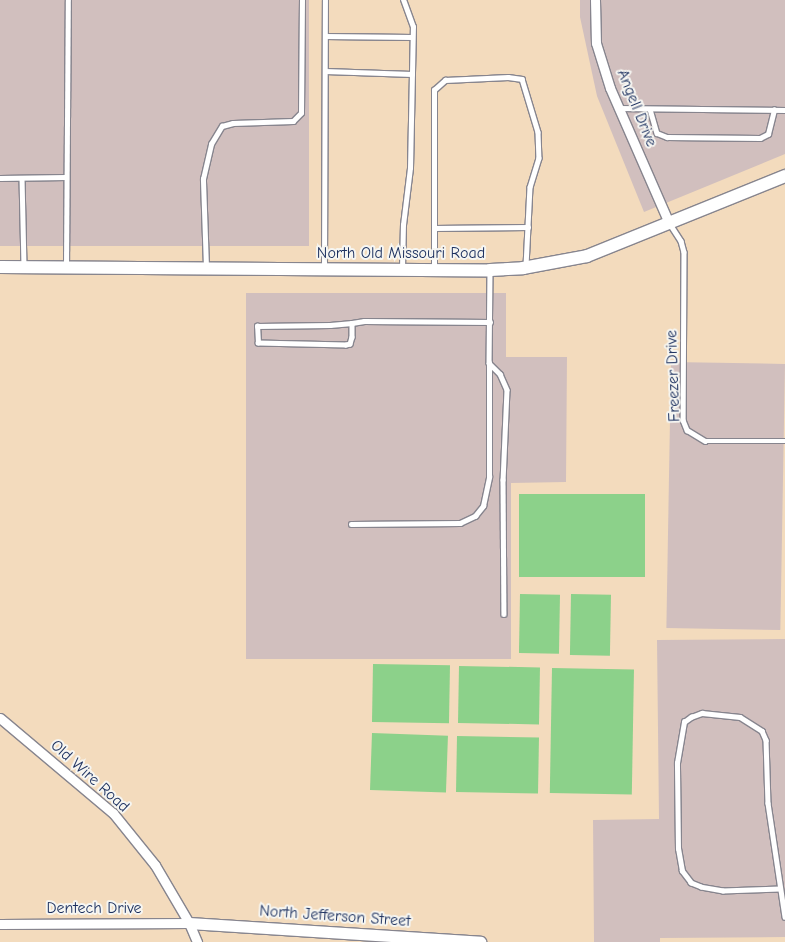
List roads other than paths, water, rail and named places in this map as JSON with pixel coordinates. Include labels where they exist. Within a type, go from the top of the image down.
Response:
[{"type":"main road","name":"North Old Missouri Road","points":[[0,266],[434,270],[526,268],[587,256],[785,176]]},
{"type":"street","name":"Angell Drive","points":[[595,0],[596,44],[619,108],[669,224]]},
{"type":"street","name":"Old Wire Road","points":[[0,718],[113,813],[155,865],[189,923],[197,942]]},
{"type":"street","name":"Dentech Drive","points":[[0,924],[189,923]]},
{"type":"street","name":"North Jefferson Street","points":[[189,923],[480,942]]},
{"type":"lane","points":[[66,267],[68,0]]},
{"type":"lane","points":[[206,268],[203,179],[211,144],[222,126],[233,123],[293,121],[301,113],[302,0]]},
{"type":"lane","points":[[324,269],[325,0]]},
{"type":"lane","points":[[402,269],[403,225],[410,168],[413,27],[403,0]]},
{"type":"lane","points":[[325,36],[412,37]]},
{"type":"lane","points":[[325,71],[412,74]]},
{"type":"lane","points":[[434,270],[434,90],[445,80],[508,77],[522,79],[538,132],[539,158],[530,187],[526,268]]},
{"type":"lane","points":[[619,108],[785,110]]},
{"type":"lane","points":[[650,109],[657,133],[667,137],[760,138],[768,134],[774,110]]},
{"type":"lane","points":[[0,178],[66,178]]},
{"type":"lane","points":[[22,178],[24,267]]},
{"type":"lane","name":"Freezer Drive","points":[[669,224],[681,241],[684,252],[683,420],[687,430],[705,441],[785,441]]},
{"type":"lane","points":[[434,228],[528,227]]},
{"type":"lane","points":[[351,524],[460,523],[475,516],[483,506],[489,477],[490,270]]},
{"type":"lane","points":[[352,323],[352,337],[350,344],[346,345],[258,343],[257,326],[352,323],[490,322]]},
{"type":"lane","points":[[489,363],[500,374],[507,390],[503,480],[504,614]]},
{"type":"lane","points":[[780,889],[723,891],[701,887],[690,883],[682,871],[678,849],[677,763],[684,722],[691,716],[702,713],[740,717],[762,731],[766,740],[768,803],[785,917]]}]
